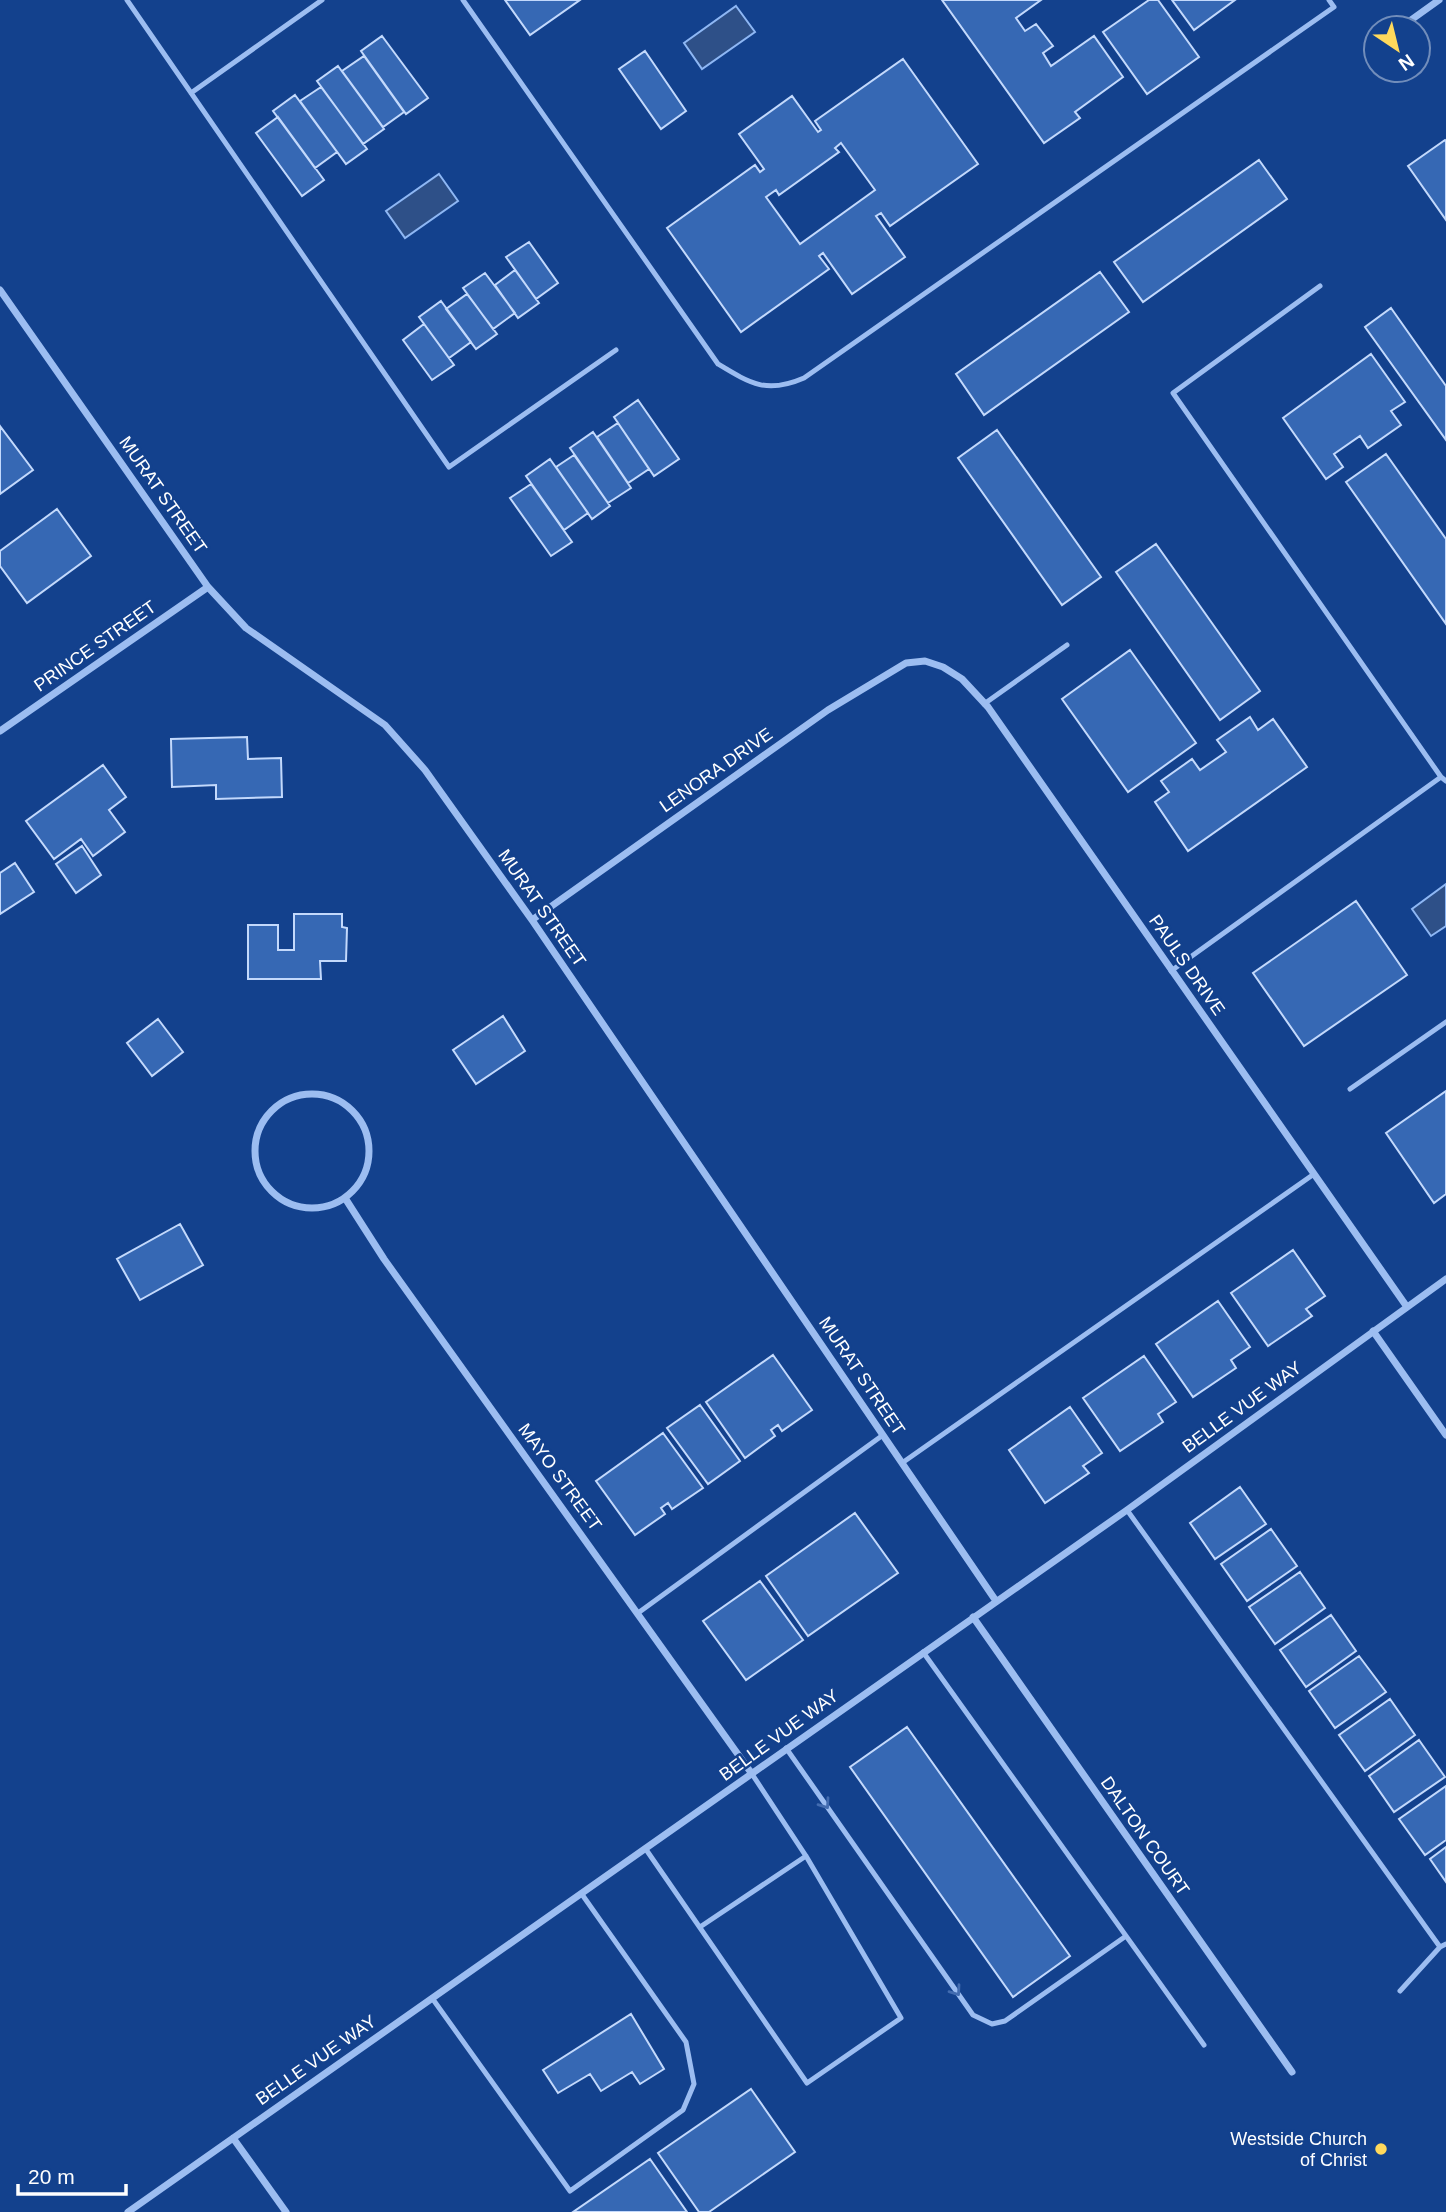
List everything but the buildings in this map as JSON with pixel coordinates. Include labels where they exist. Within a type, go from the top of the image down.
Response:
[{"type":"street","points":[[1419,14],[1439,0]]},
{"type":"street","name":"MURAT STREET","points":[[0,290],[208,587],[246,628],[385,725],[425,770],[532,920],[996,1601]]},
{"type":"street","name":"PRINCE STREET","points":[[0,731],[208,587]]},
{"type":"street","name":"LENORA DRIVE","points":[[532,920],[828,710],[906,663],[925,661]]},
{"type":"street","name":"PAULS DRIVE","points":[[925,661],[943,667],[962,679],[984,704],[1407,1307]]},
{"type":"street","points":[[305,1095],[324,1095],[341,1102],[356,1115],[365,1131],[369,1149],[367,1168],[358,1184],[345,1198],[328,1206],[309,1208],[291,1205],[275,1195],[263,1181],[256,1163],[255,1144],[261,1126],[272,1111],[287,1100],[305,1095]]},
{"type":"street","name":"MAYO STREET","points":[[345,1198],[384,1259],[752,1774]]},
{"type":"street","name":"BELLE VUE WAY","points":[[128,2212],[1127,1510],[1446,1279]]},
{"type":"street","points":[[1373,1331],[1446,1435]]},
{"type":"street","name":"DALTON COURT","points":[[972,1617],[1292,2072]]},
{"type":"street","points":[[233,2138],[286,2212]]},
{"type":"lane","points":[[127,0],[449,467],[616,350]]},
{"type":"lane","points":[[191,93],[322,0]]},
{"type":"lane","points":[[463,0],[718,364],[746,381],[764,387],[785,386],[804,378],[1334,7],[1329,0]]},
{"type":"lane","points":[[1171,971],[1443,779],[1173,393],[1320,286]]},
{"type":"lane","points":[[984,704],[1067,645]]},
{"type":"lane","points":[[1350,1089],[1446,1022]]},
{"type":"lane","points":[[902,1463],[1314,1174]]},
{"type":"lane","points":[[638,1613],[883,1435]]},
{"type":"lane","points":[[1127,1510],[1443,1946],[1399,1991]]},
{"type":"lane","points":[[923,1651],[1204,2045]]},
{"type":"lane","points":[[786,1748],[973,2015],[992,2024],[1005,2021],[1126,1936]]},
{"type":"lane","points":[[645,1848],[807,2083],[901,2018],[806,1856],[752,1774]]},
{"type":"lane","points":[[699,1927],[806,1856]]},
{"type":"lane","points":[[432,1998],[570,2191],[683,2110],[694,2084],[686,2042],[581,1893]]},
{"type":"water","points":[[736,6],[755,32],[702,69],[684,43]]},
{"type":"water","points":[[439,174],[458,201],[405,238],[386,211]]},
{"type":"water","points":[[1446,884],[1446,926],[1431,936],[1412,909]]},
{"type":"place","name":"Westside Church of Christ","points":[[1381,2149]]}]
